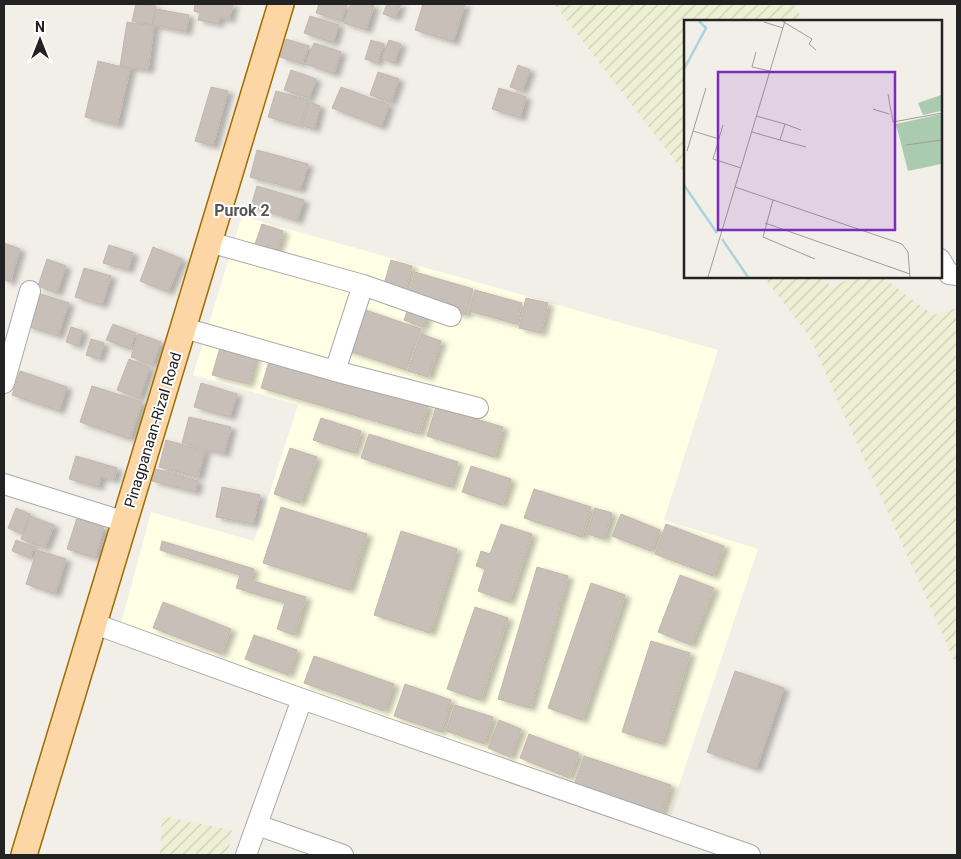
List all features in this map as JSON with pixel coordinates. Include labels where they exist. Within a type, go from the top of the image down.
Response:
[{"type":"main road","name":"Pinagpanaan-Rizal Road","points":[[24,855],[281,4]]},
{"type":"street","points":[[210,242],[363,284],[452,316]]},
{"type":"street","points":[[941,261],[949,274],[957,275]]},
{"type":"street","points":[[335,371],[363,284]]},
{"type":"street","points":[[5,372],[30,291]]},
{"type":"street","points":[[184,328],[335,371],[478,408]]},
{"type":"street","points":[[4,484],[125,522]]},
{"type":"street","points":[[95,624],[302,699],[750,855]]},
{"type":"street","points":[[246,855],[302,699]]},
{"type":"street","points":[[257,825],[343,855]]},
{"type":"shaded area","points":[[554,4],[793,4],[803,20],[684,20],[684,173]]},
{"type":"shaded area","points":[[242,216],[718,350],[664,520],[758,549],[667,821],[120,628],[151,512],[254,541],[298,405],[193,375]]},
{"type":"shaded area","points":[[765,278],[824,278],[832,288],[850,278],[884,278],[933,315],[957,308],[957,667],[809,336]]},
{"type":"shaded area","points":[[162,816],[232,830],[228,855],[160,855]]},
{"type":"building","points":[[136,4],[156,6],[152,25],[132,21]]},
{"type":"building","points":[[195,4],[233,4],[229,20],[220,17],[218,24],[198,20],[200,13],[194,11]]},
{"type":"building","points":[[319,4],[347,4],[341,21],[316,13]]},
{"type":"building","points":[[351,4],[374,5],[366,30],[344,23]]},
{"type":"building","points":[[387,4],[401,4],[395,18],[383,14]]},
{"type":"building","points":[[423,4],[465,4],[453,42],[415,30]]},
{"type":"building","points":[[156,9],[189,15],[186,32],[153,25]]},
{"type":"building","points":[[310,16],[339,25],[333,43],[304,33]]},
{"type":"building","points":[[127,22],[154,26],[148,70],[120,66]]},
{"type":"building","points":[[286,39],[309,46],[302,64],[280,57]]},
{"type":"building","points":[[371,40],[384,44],[377,63],[365,59]]},
{"type":"building","points":[[389,40],[401,44],[394,63],[382,59]]},
{"type":"building","points":[[314,43],[341,52],[334,74],[306,64]]},
{"type":"building","points":[[98,61],[130,69],[117,125],[85,117]]},
{"type":"building","points":[[518,65],[530,70],[522,91],[510,87]]},
{"type":"building","points":[[291,70],[316,79],[309,98],[284,90]]},
{"type":"building","points":[[378,72],[399,79],[391,102],[370,95]]},
{"type":"building","points":[[211,87],[228,91],[213,146],[195,141]]},
{"type":"building","points":[[341,87],[389,105],[381,127],[332,108]]},
{"type":"building","points":[[499,88],[526,97],[520,118],[492,109]]},
{"type":"building","points":[[276,91],[308,100],[300,126],[268,117]]},
{"type":"building","points":[[309,102],[320,106],[314,129],[302,126]]},
{"type":"building","points":[[257,150],[308,164],[300,190],[250,177]]},
{"type":"building","points":[[257,186],[304,200],[297,221],[251,206]]},
{"type":"building","points":[[262,224],[283,231],[276,254],[254,247]]},
{"type":"building","points":[[4,243],[20,249],[10,282],[4,280]]},
{"type":"building","points":[[109,245],[133,253],[128,270],[103,263]]},
{"type":"building","points":[[153,247],[182,259],[168,292],[140,281]]},
{"type":"building","points":[[47,259],[66,266],[57,293],[38,286]]},
{"type":"building","points":[[391,260],[412,266],[405,290],[384,284]]},
{"type":"building","points":[[84,268],[111,276],[102,305],[75,297]]},
{"type":"building","points":[[415,272],[473,289],[466,315],[408,299]]},
{"type":"building","points":[[475,290],[522,303],[516,324],[469,311]]},
{"type":"building","points":[[38,293],[69,303],[58,336],[27,326]]},
{"type":"building","points":[[526,298],[548,303],[541,333],[519,328]]},
{"type":"building","points":[[357,307],[421,329],[406,370],[343,349]]},
{"type":"building","points":[[408,309],[427,315],[423,327],[404,320]]},
{"type":"building","points":[[113,324],[136,333],[130,349],[106,340]]},
{"type":"building","points":[[71,327],[83,331],[78,346],[66,342]]},
{"type":"building","points":[[139,334],[161,342],[152,365],[131,357]]},
{"type":"building","points":[[421,334],[441,341],[428,377],[408,371]]},
{"type":"building","points":[[91,339],[104,343],[99,359],[86,355]]},
{"type":"building","points":[[221,344],[256,353],[248,384],[212,375]]},
{"type":"building","points":[[270,358],[428,405],[419,434],[261,388]]},
{"type":"building","points":[[129,359],[150,368],[139,398],[117,390]]},
{"type":"building","points":[[20,371],[67,387],[59,411],[12,395]]},
{"type":"building","points":[[201,383],[237,394],[230,417],[194,407]]},
{"type":"building","points":[[92,386],[142,402],[130,439],[80,422]]},
{"type":"building","points":[[436,407],[503,427],[494,457],[427,436]]},
{"type":"building","points":[[189,417],[231,427],[224,454],[182,443]]},
{"type":"building","points":[[321,418],[361,431],[354,453],[313,440]]},
{"type":"building","points":[[369,434],[458,462],[450,487],[361,458]]},
{"type":"building","points":[[166,440],[205,451],[198,477],[159,467]]},
{"type":"building","points":[[290,448],[317,457],[300,503],[274,494]]},
{"type":"building","points":[[76,456],[117,468],[114,480],[101,477],[98,487],[69,479]]},
{"type":"building","points":[[471,466],[511,479],[502,505],[462,492]]},
{"type":"building","points":[[156,469],[198,481],[195,492],[152,481]]},
{"type":"building","points":[[222,487],[260,495],[253,524],[216,517]]},
{"type":"building","points":[[534,489],[591,507],[582,537],[524,518]]},
{"type":"building","points":[[281,507],[367,534],[349,590],[263,563]]},
{"type":"building","points":[[16,508],[30,514],[22,534],[8,528]]},
{"type":"building","points":[[595,508],[612,513],[604,539],[587,534]]},
{"type":"building","points":[[621,514],[660,530],[651,551],[612,536]]},
{"type":"building","points":[[30,516],[54,525],[45,548],[21,539]]},
{"type":"building","points":[[77,518],[104,527],[95,558],[67,549]]},
{"type":"building","points":[[501,524],[532,534],[509,602],[478,591],[485,569],[476,566],[481,551],[490,554]]},
{"type":"building","points":[[666,524],[724,546],[713,576],[655,554]]},
{"type":"building","points":[[401,531],[457,549],[430,633],[374,615]]},
{"type":"building","points":[[16,540],[34,547],[30,558],[12,551]]},
{"type":"building","points":[[162,541],[254,569],[250,580],[306,597],[294,635],[277,629],[285,603],[236,588],[240,575],[160,550]]},
{"type":"building","points":[[37,550],[66,559],[55,594],[26,584]]},
{"type":"building","points":[[537,567],[568,576],[530,708],[498,699]]},
{"type":"building","points":[[680,575],[714,588],[691,645],[658,632]]},
{"type":"building","points":[[591,583],[625,595],[582,720],[548,708]]},
{"type":"building","points":[[163,602],[231,629],[221,654],[153,628]]},
{"type":"building","points":[[475,607],[508,618],[480,700],[447,689]]},
{"type":"building","points":[[254,635],[297,650],[288,675],[245,659]]},
{"type":"building","points":[[651,641],[690,653],[661,744],[622,732]]},
{"type":"building","points":[[314,656],[394,684],[384,711],[304,683]]},
{"type":"building","points":[[735,671],[784,688],[756,769],[707,752]]},
{"type":"building","points":[[405,684],[451,700],[441,732],[394,716]]},
{"type":"building","points":[[455,705],[493,717],[484,744],[446,731]]},
{"type":"building","points":[[499,720],[521,729],[510,757],[488,748]]},
{"type":"building","points":[[529,734],[579,753],[569,778],[520,758]]},
{"type":"building","points":[[584,756],[671,785],[661,815],[574,785]]},
{"type":"district","name":"Purok 2","points":[[242,210]]}]
